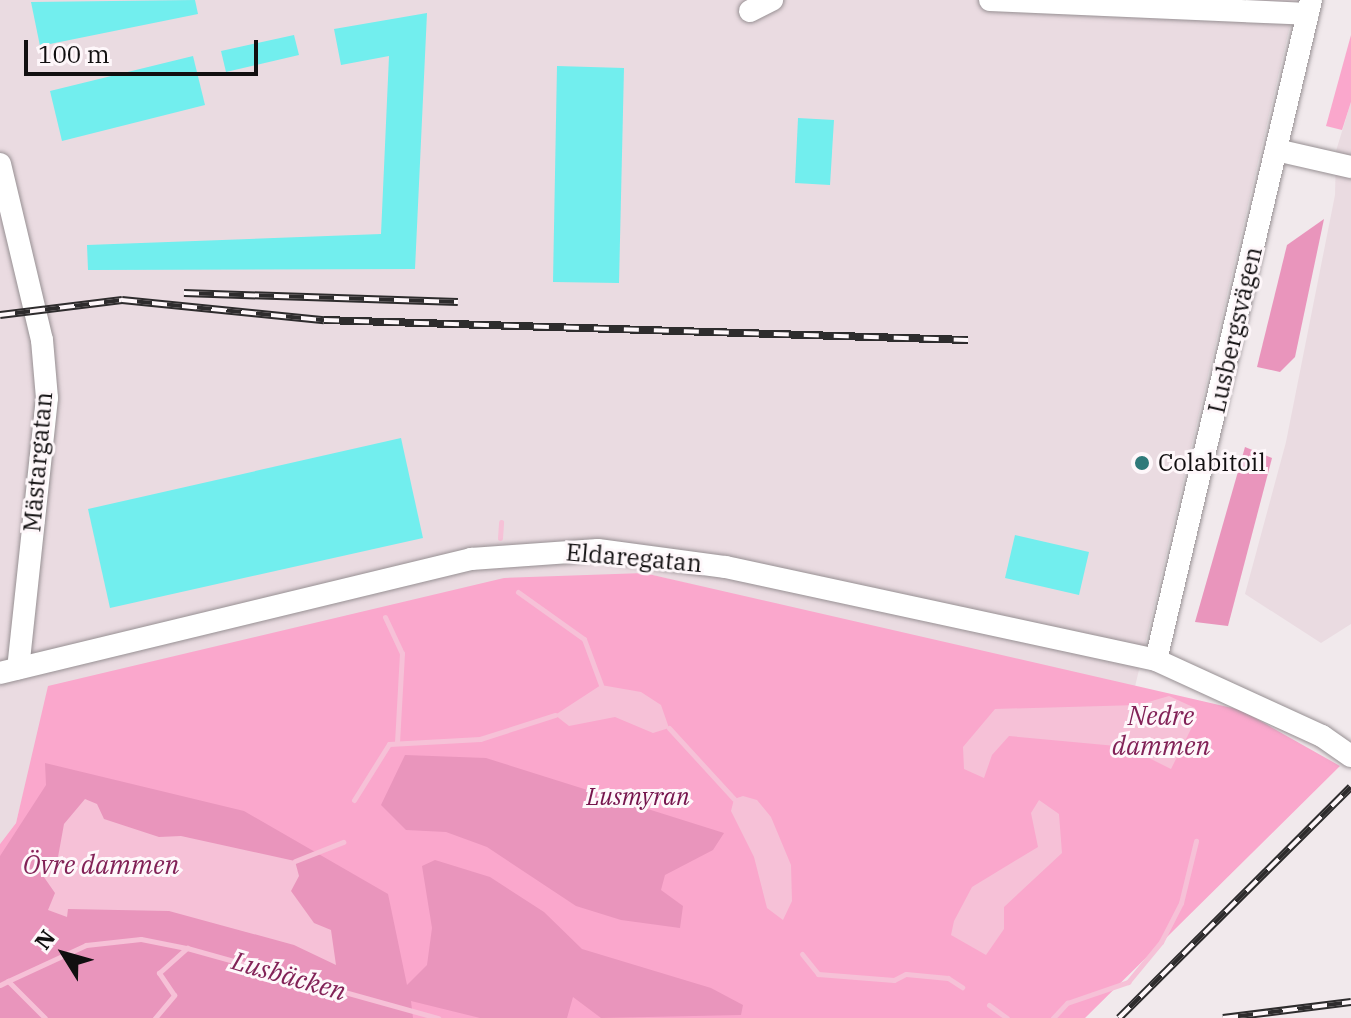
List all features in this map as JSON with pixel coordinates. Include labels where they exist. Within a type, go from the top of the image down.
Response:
[{"type":"street","points":[[750,11],[772,0]]},
{"type":"street","points":[[990,0],[1310,7]]},
{"type":"street","name":"Lusbergsvägen","points":[[1156,660],[1310,7]]},
{"type":"street","points":[[1276,150],[1351,167]]},
{"type":"street","name":"Mästargatan","points":[[0,164],[42,340],[47,398],[9,670]]},
{"type":"street","name":"Eldaregatan","points":[[9,670],[471,559],[598,550],[726,567],[1156,660],[1322,736],[1351,756]]},
{"type":"shaded area","points":[[0,0],[1296,0],[1134,691],[644,573],[46,703],[16,823],[0,844]]},
{"type":"shaded area","points":[[1351,102],[1351,624],[1321,643],[1245,594],[1286,442],[1335,195],[1336,151]]},
{"type":"shaded area","points":[[1324,219],[1295,357],[1280,372],[1257,367],[1287,245]]},
{"type":"shaded area","points":[[1245,447],[1272,458],[1228,626],[1195,622]]},
{"type":"shaded area","points":[[405,755],[486,758],[724,833],[713,850],[665,875],[661,890],[683,906],[680,928],[621,920],[576,906],[487,847],[446,832],[406,830],[381,805]]},
{"type":"shaded area","points":[[45,763],[244,811],[388,894],[407,985],[427,965],[432,928],[422,866],[435,860],[490,877],[544,912],[582,949],[711,988],[743,1005],[741,1015],[601,1018],[573,997],[567,1018],[480,1018],[411,1001],[413,1018],[0,1018],[0,856],[46,785]]},
{"type":"green space","points":[[1351,35],[1351,102],[1342,130],[1326,126]]},
{"type":"green space","name":"Lusmyran","points":[[644,573],[1241,710],[1340,766],[1085,1018],[0,1018],[0,844],[16,823],[48,686],[504,578]]},
{"type":"water","points":[[601,685],[641,692],[661,705],[669,728],[653,733],[615,717],[569,726],[555,715]]},
{"type":"water","name":"Nedre dammen","points":[[1169,696],[1195,708],[1195,721],[1171,769],[1127,747],[1009,736],[992,755],[984,778],[964,769],[963,747],[995,709],[1138,705]]},
{"type":"water","points":[[743,796],[757,800],[771,817],[791,865],[792,901],[783,920],[767,908],[754,857],[731,811],[734,799]]},
{"type":"water","name":"Övre dammen","points":[[85,799],[97,804],[104,819],[159,837],[181,836],[295,861],[299,876],[291,891],[314,923],[331,930],[336,965],[294,945],[169,911],[68,909],[67,917],[48,910],[55,893],[39,870],[58,857],[64,824]]},
{"type":"water","points":[[1039,800],[1059,814],[1062,853],[1004,907],[1004,929],[986,955],[951,935],[954,921],[972,887],[1038,847],[1031,813]]},
{"type":"building","points":[[195,0],[198,14],[40,46],[31,2]]},
{"type":"building","points":[[427,13],[415,269],[88,270],[87,245],[381,234],[389,56],[341,65],[334,29]]},
{"type":"building","points":[[294,35],[299,55],[226,72],[221,51]]},
{"type":"building","points":[[193,56],[205,105],[62,141],[50,91]]},
{"type":"building","points":[[557,66],[624,68],[619,283],[553,282]]},
{"type":"building","points":[[798,118],[834,120],[830,185],[795,183]]},
{"type":"building","points":[[401,438],[423,538],[110,608],[88,509]]},
{"type":"building","points":[[1015,535],[1089,552],[1079,595],[1005,578]]},
{"type":"waterway","points":[[500,538],[501,522]]},
{"type":"waterway","points":[[518,592],[584,639],[601,685]]},
{"type":"waterway","points":[[385,617],[402,653],[397,742]]},
{"type":"waterway","points":[[354,800],[389,744],[480,739],[555,715]]},
{"type":"waterway","points":[[669,728],[734,799]]},
{"type":"waterway","points":[[1053,1018],[1067,1003],[1128,982],[1161,942],[1181,903],[1196,841]]},
{"type":"waterway","points":[[295,861],[343,842]]},
{"type":"waterway","name":"Lusbäcken","points":[[8,981],[86,945],[141,939],[186,948]]},
{"type":"waterway","name":"Lusbäcken","points":[[155,1018],[174,995],[159,973],[187,948],[438,1018]]},
{"type":"waterway","points":[[802,954],[818,974],[894,980],[906,974],[948,978],[962,987]]},
{"type":"waterway","name":"Lusbäcken","points":[[0,985],[8,981],[45,1018]]},
{"type":"waterway","points":[[989,1005],[1007,1018]]},
{"type":"railway","points":[[184,293],[458,302]]},
{"type":"railway","points":[[0,315],[122,300],[324,320],[968,340]]},
{"type":"railway","points":[[1119,1018],[1351,787]]},
{"type":"railway","points":[[1223,1018],[1351,1002]]},
{"type":"place","name":"Colabitoil","points":[[1142,463]]}]
